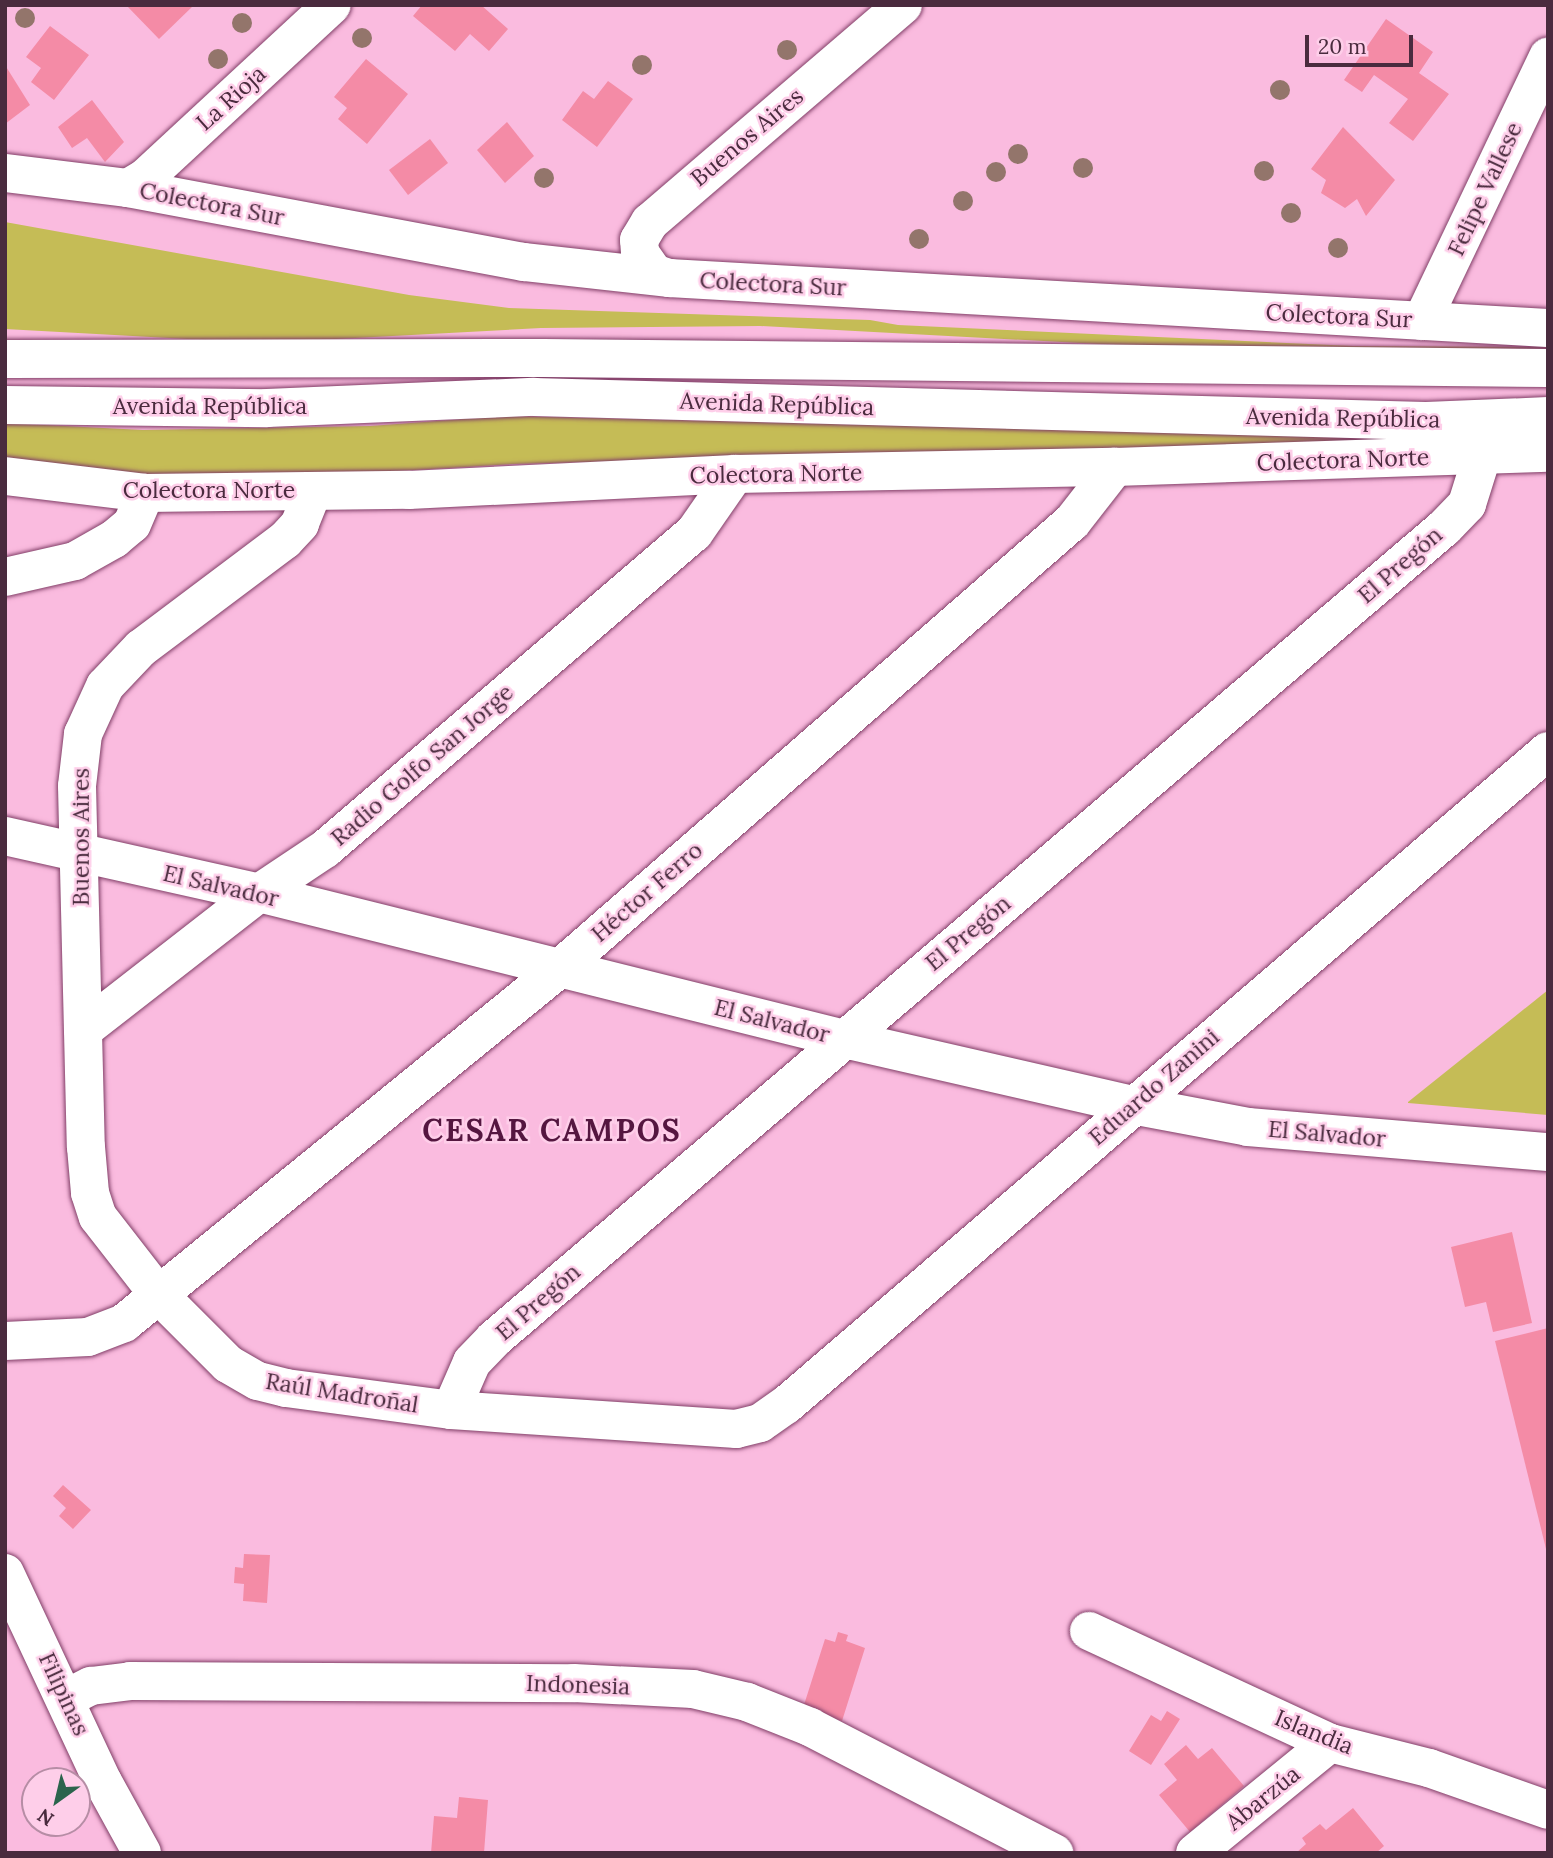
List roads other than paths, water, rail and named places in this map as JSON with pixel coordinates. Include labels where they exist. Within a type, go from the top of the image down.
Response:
[{"type":"street","name":"La Rioja","points":[[128,188],[146,177],[332,5]]},
{"type":"street","name":"Buenos Aires","points":[[669,278],[654,273],[640,253],[639,240],[650,222],[892,9]]},
{"type":"street","name":"Felipe Vallese","points":[[1422,321],[1548,57]]},
{"type":"street","name":"Colectora Sur","points":[[5,173],[128,188],[524,262],[669,278],[1548,328]]},
{"type":"street","name":"Avenida República","points":[[5,359],[529,358],[1548,368]]},
{"type":"street","name":"Avenida República","points":[[5,405],[267,408],[534,397],[1426,421],[1548,416]]},
{"type":"street","name":"Colectora Norte","points":[[5,476],[145,493],[313,491],[735,474],[1115,467],[1548,453]]},
{"type":"street","name":"El Pregón","points":[[451,1410],[472,1362],[494,1339],[1444,527],[1467,504],[1482,456]]},
{"type":"street","name":"Héctor Ferro","points":[[5,1340],[88,1337],[124,1323],[559,969],[1072,522],[1115,467]]},
{"type":"street","name":"Radio Golfo San Jorge","points":[[83,1030],[259,893],[325,849],[694,533],[735,474]]},
{"type":"street","name":"Buenos Aires","points":[[83,1030],[76,786],[83,734],[105,686],[141,648],[285,540],[300,524],[313,491]]},
{"type":"street","points":[[5,577],[75,561],[114,539],[132,524],[145,493]]},
{"type":"street","name":"Eduardo Zanini","points":[[760,1423],[786,1405],[1132,1105],[1548,751]]},
{"type":"street","name":"El Salvador","points":[[5,836],[80,855],[259,893],[844,1039],[1132,1105],[1248,1127],[1548,1152]]},
{"type":"street","name":"Raúl Madroñal","points":[[83,1030],[90,1193],[98,1217],[158,1294],[228,1364],[258,1381],[451,1410],[736,1429],[760,1423]]},
{"type":"street","name":"Filipinas","points":[[5,1573],[67,1698],[103,1782],[142,1853]]},
{"type":"street","name":"Islandia","points":[[1089,1630],[1330,1743],[1429,1768],[1548,1810]]},
{"type":"street","name":"Indonesia","points":[[67,1698],[91,1686],[130,1681],[574,1683],[693,1689],[747,1702],[810,1727],[1054,1853]]},
{"type":"street","name":"Abarzúa","points":[[1195,1853],[1330,1743]]},
{"type":"district","name":"CESAR CAMPOS","points":[[552,1130]]}]
